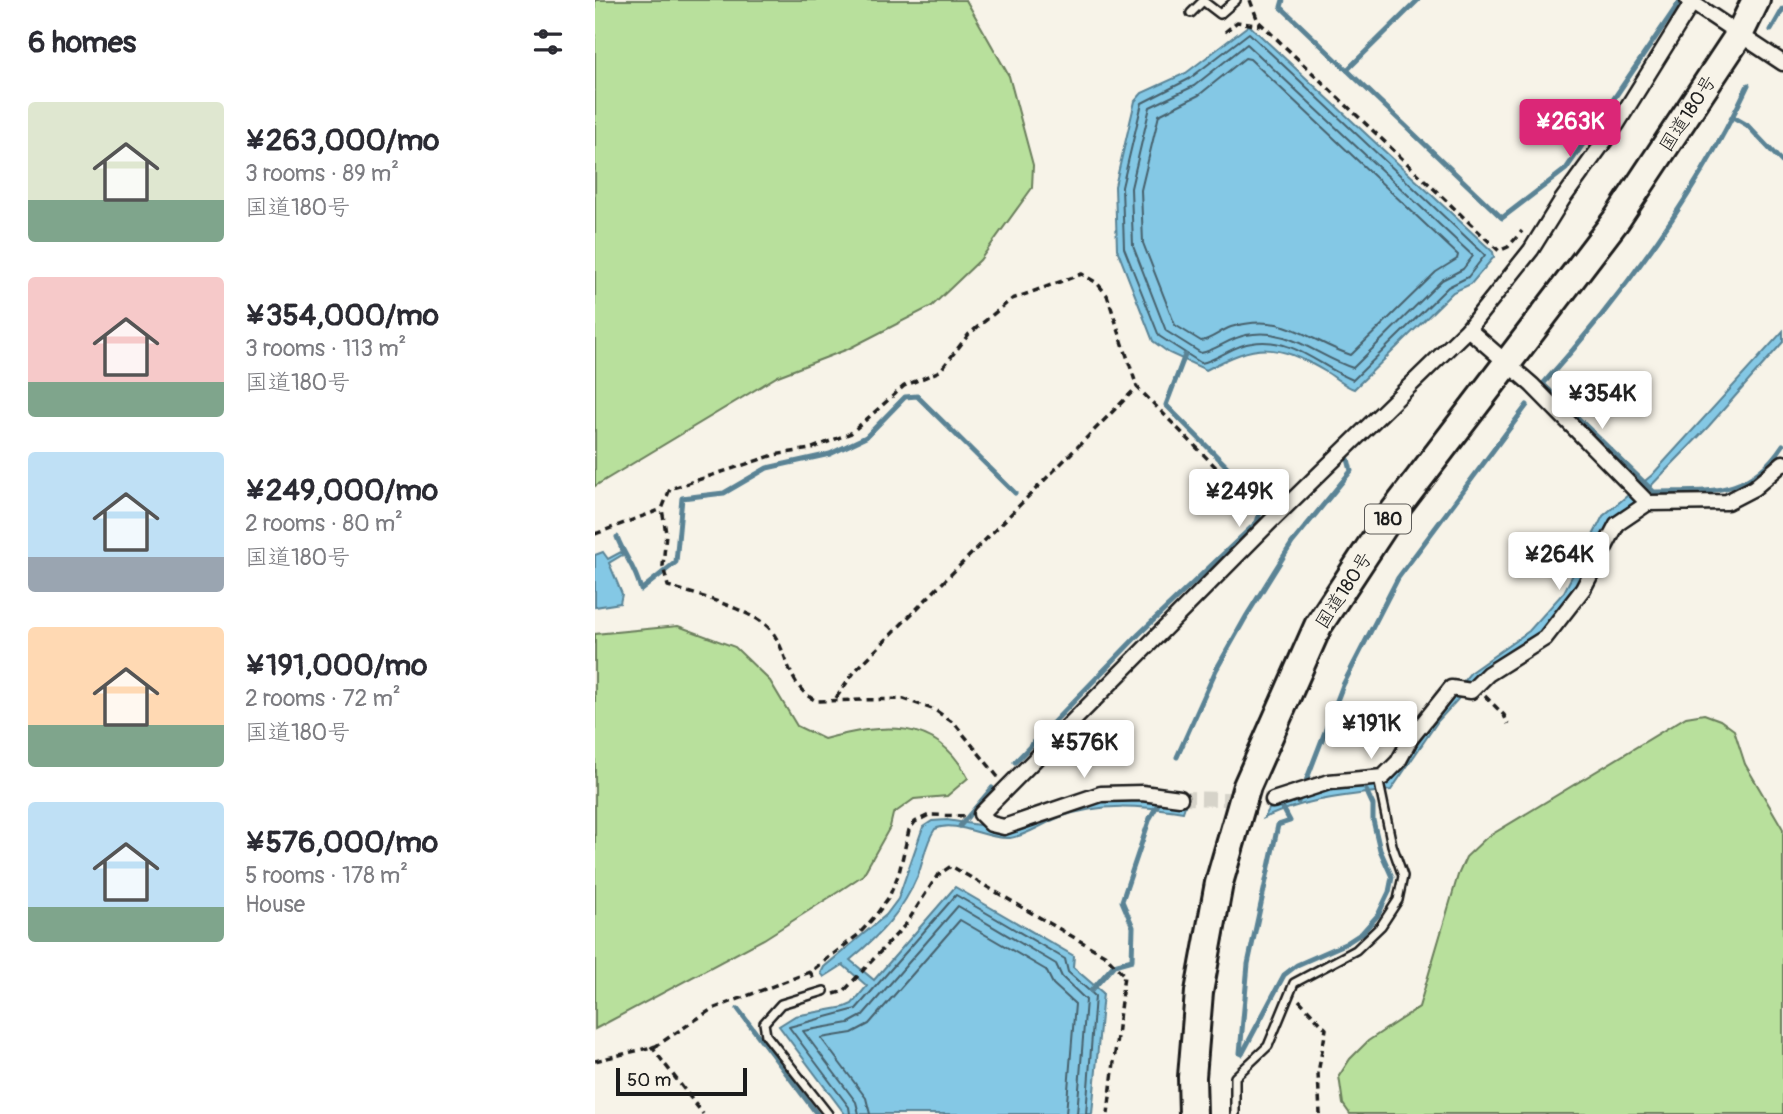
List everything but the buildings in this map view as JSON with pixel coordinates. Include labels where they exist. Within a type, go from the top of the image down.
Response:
[{"type":"highway","name":"国道180号","points":[[1193,1114],[1192,1077],[1199,992],[1219,883],[1247,786],[1318,625],[1389,518],[1509,365],[1618,219],[1739,35],[1756,0]]},
{"type":"street","points":[[1180,798],[1142,793],[1101,794],[1004,827],[991,824],[981,814],[1270,522],[1468,329],[1531,250],[1690,1],[1783,63]]},
{"type":"street","points":[[1468,329],[1509,365],[1648,503]]},
{"type":"street","points":[[1273,800],[1329,782],[1378,780],[1388,774],[1411,738],[1451,688],[1473,689],[1488,674],[1545,638],[1583,589],[1617,524],[1648,503],[1727,502],[1754,488],[1783,463]]},
{"type":"lane","points":[[1191,13],[1203,1],[1220,14],[1236,0]]},
{"type":"lane","points":[[1235,1114],[1235,1077],[1268,1046],[1290,992],[1300,979],[1366,942],[1398,900],[1403,876],[1387,824],[1378,780]]},
{"type":"lane","points":[[824,991],[781,1004],[764,1023],[766,1035],[828,1114]]},
{"type":"path","points":[[1250,0],[1258,21],[1499,251],[1507,247],[1527,226]]},
{"type":"path","points":[[1225,32],[1237,22],[1264,26]]},
{"type":"path","points":[[1007,787],[985,765],[955,724],[935,710],[904,699],[836,698],[817,701],[808,697],[791,674],[776,638],[762,623],[669,586],[663,566],[666,533],[661,509],[670,489],[774,455],[810,449],[851,433],[904,386],[940,371],[969,334],[1012,299],[1073,275],[1091,278],[1107,295],[1137,387],[1270,522]]},
{"type":"path","points":[[836,698],[865,661],[1137,387]]},
{"type":"path","points":[[595,534],[661,509]]},
{"type":"path","points":[[1473,689],[1504,715],[1508,724]]},
{"type":"path","points":[[595,1061],[651,1046],[712,1009],[810,972],[858,935],[876,915],[894,885],[909,830],[915,822],[929,815],[981,814]]},
{"type":"path","points":[[810,972],[824,991],[834,994],[844,991],[906,924],[936,876],[951,866],[1106,956],[1124,975],[1108,1114]]},
{"type":"path","points":[[1290,992],[1326,1029],[1318,1073],[1320,1114]]},
{"type":"path","points":[[651,1046],[703,1114]]},
{"type":"green space","points":[[595,0],[966,0],[1009,76],[1033,165],[1032,188],[980,260],[932,306],[848,349],[778,376],[595,486]]},
{"type":"green space","points":[[678,626],[735,647],[770,681],[797,726],[824,739],[886,728],[924,734],[955,758],[968,778],[947,796],[914,799],[893,814],[890,827],[863,875],[838,892],[764,939],[595,1029],[595,634]]},
{"type":"green space","points":[[1704,714],[1720,720],[1734,730],[1745,764],[1783,829],[1783,1114],[1350,1114],[1343,1104],[1339,1076],[1350,1059],[1368,1041],[1419,1007],[1458,875],[1466,857],[1486,838],[1686,717]]},
{"type":"water","points":[[1249,25],[1493,252],[1494,257],[1471,284],[1453,292],[1354,389],[1309,362],[1279,351],[1253,351],[1206,370],[1169,353],[1153,341],[1117,249],[1115,186],[1135,101],[1142,93],[1186,73]]},
{"type":"water","points":[[1783,331],[1783,342],[1708,427],[1643,494],[1575,592],[1535,639],[1480,675],[1438,721],[1391,790],[1312,802],[1264,818],[1269,809],[1290,804],[1323,789],[1391,779],[1420,733],[1471,672],[1529,631],[1564,592],[1603,516],[1652,475]]},
{"type":"water","points":[[603,552],[608,559],[621,552],[622,555],[609,563],[622,594],[620,603],[595,607],[595,555]]},
{"type":"water","points":[[1086,801],[1186,803],[1183,812],[1136,807],[1091,809],[1060,817],[1010,838],[952,826],[935,829],[918,875],[898,911],[881,932],[850,960],[874,980],[955,887],[1074,956],[1073,967],[1103,993],[1092,1114],[845,1114],[779,1026],[795,1016],[852,1004],[867,986],[843,965],[824,977],[821,973],[824,967],[886,915],[898,899],[923,827],[932,821],[947,820],[985,826]]},
{"type":"waterway","points":[[1283,0],[1281,7],[1502,218],[1566,169],[1681,0]]},
{"type":"waterway","points":[[1347,70],[1418,0]]},
{"type":"waterway","points":[[1771,30],[1783,9]]},
{"type":"waterway","points":[[1748,85],[1706,165],[1656,242],[1602,315],[1543,384],[1654,492],[1710,491],[1742,483],[1756,475],[1783,445]]},
{"type":"waterway","points":[[1733,117],[1747,125],[1783,163]]},
{"type":"waterway","points":[[1015,762],[1139,634],[1257,522],[1263,503],[1166,405],[1185,355]]},
{"type":"waterway","points":[[617,537],[641,590],[676,562],[682,498],[724,493],[767,468],[830,454],[866,437],[905,397],[917,396],[1015,493]]},
{"type":"waterway","points":[[1298,802],[1343,685],[1398,578],[1527,405]]},
{"type":"waterway","points":[[1177,757],[1216,670],[1247,615],[1292,543],[1351,471],[1348,459]]},
{"type":"waterway","points":[[960,826],[992,788]]},
{"type":"waterway","points":[[1242,1054],[1284,975],[1297,965],[1345,944],[1362,933],[1378,915],[1389,892],[1392,877],[1380,850],[1373,820],[1373,805],[1366,790]]},
{"type":"waterway","points":[[1091,991],[1114,965],[1132,960],[1133,927],[1122,901],[1150,818],[1158,804]]},
{"type":"waterway","points":[[1240,1053],[1248,964],[1278,825],[1290,821],[1283,808]]},
{"type":"waterway","points":[[738,1009],[817,1114]]},
{"type":"tunnel","points":[[1180,798],[1273,800]]}]
